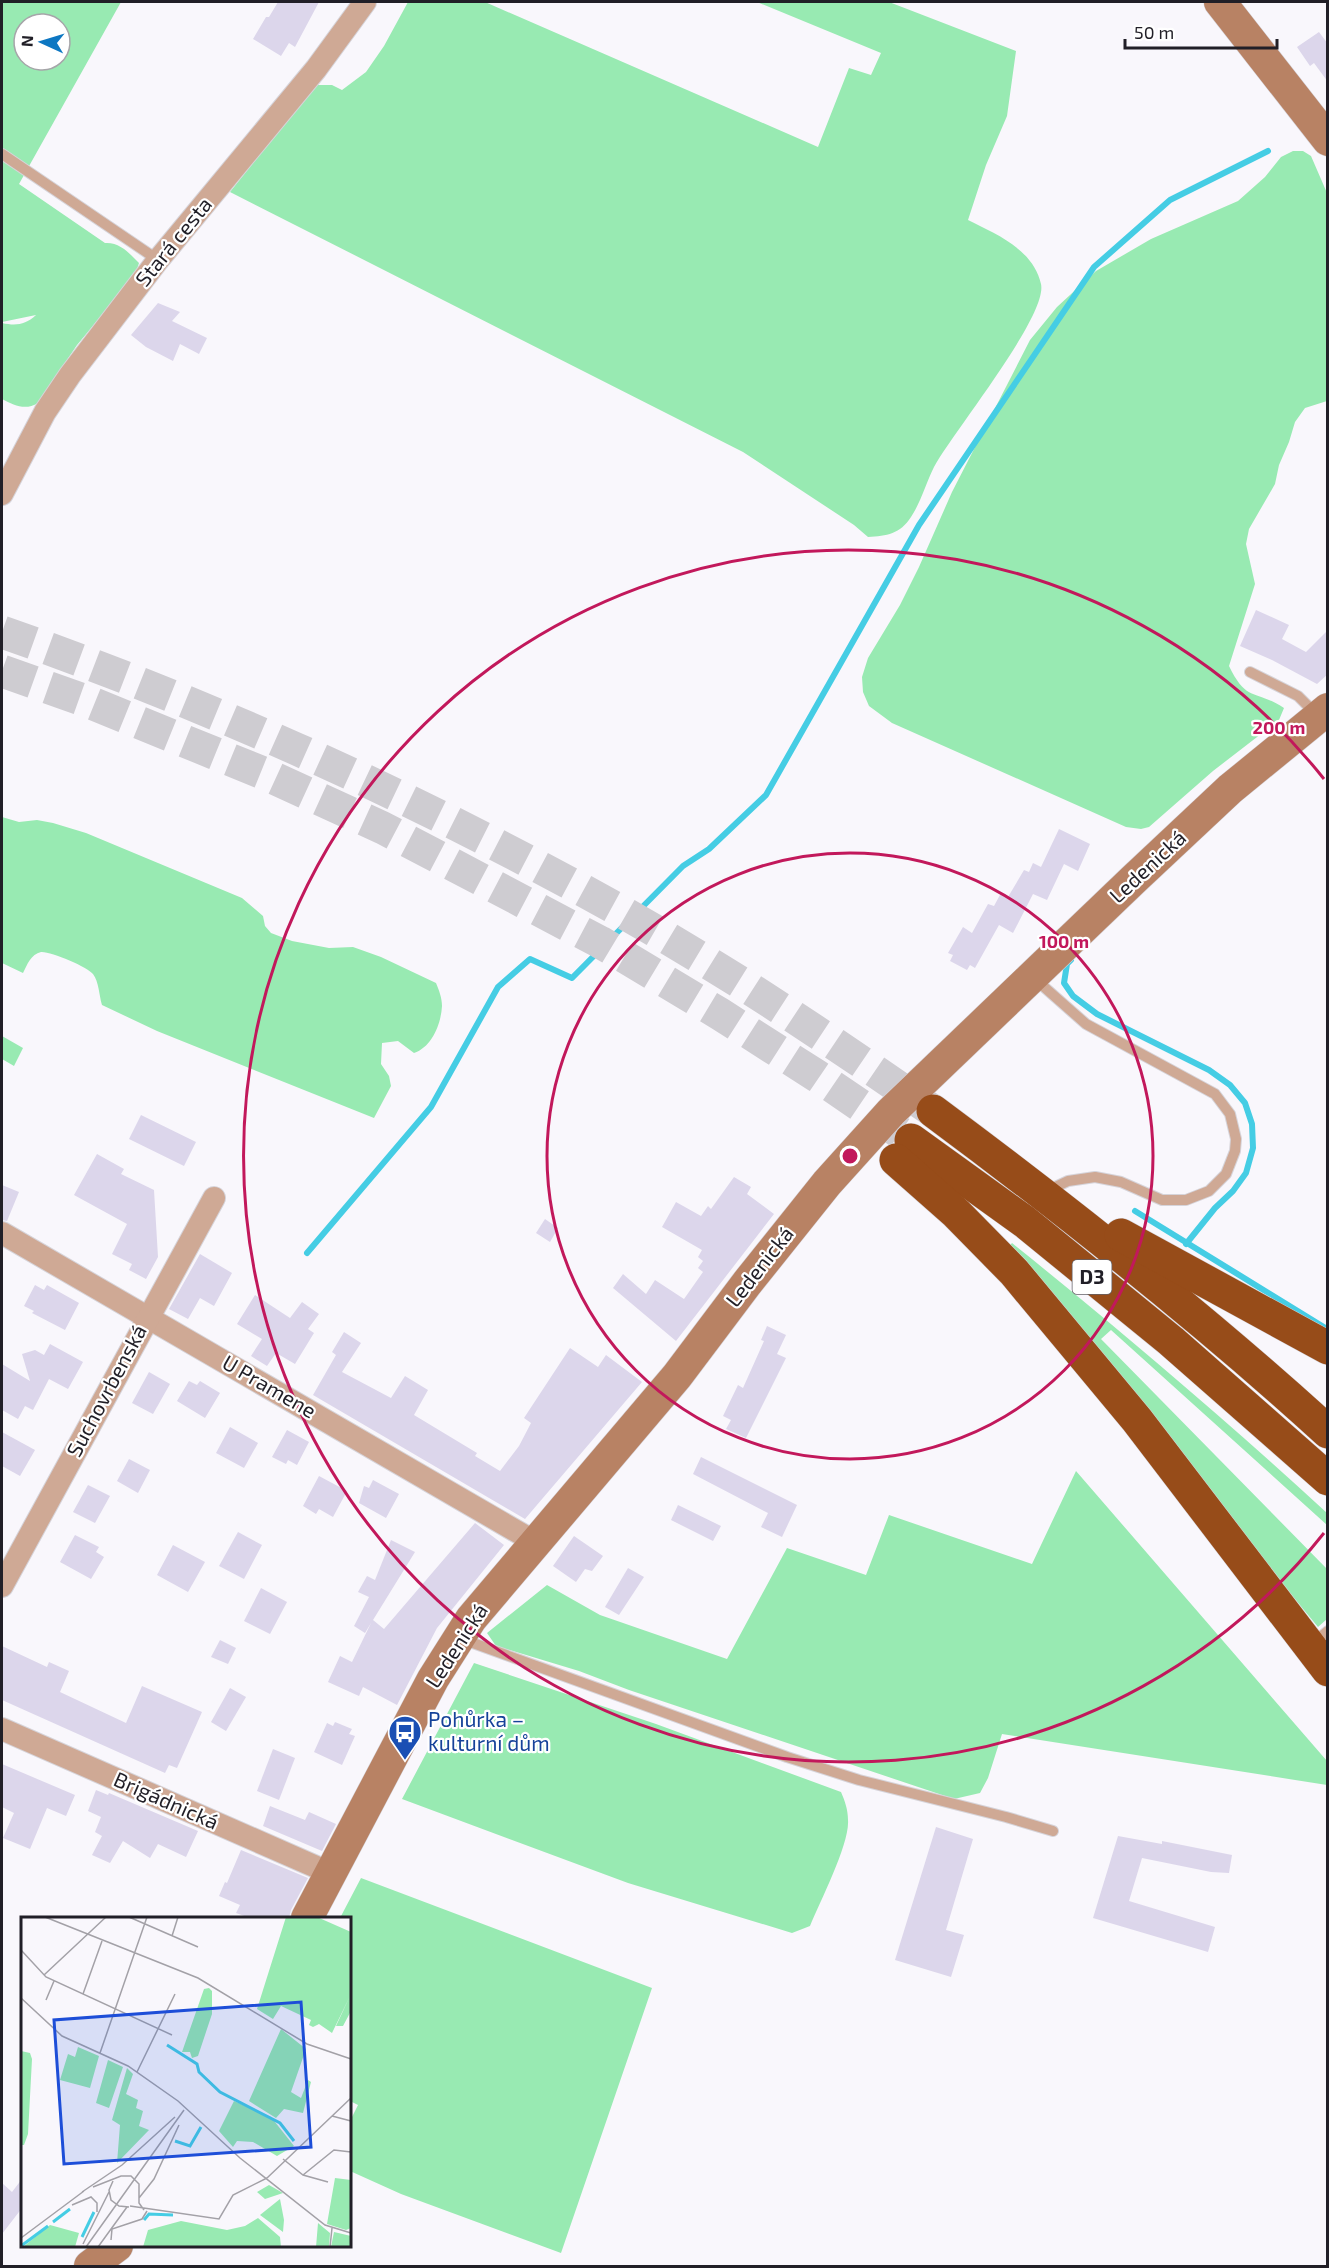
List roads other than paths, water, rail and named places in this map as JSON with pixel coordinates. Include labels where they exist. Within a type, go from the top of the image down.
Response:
[{"type":"highway","name":"D3","points":[[933,1111],[1044,1193],[1184,1306],[1328,1432]]},
{"type":"highway","name":"D3","points":[[1317,1645],[1137,1420],[1014,1272],[956,1213],[904,1150],[1025,1222],[1171,1341],[1328,1479]]},
{"type":"highway","name":"D3","points":[[1044,1193],[1328,1348]]},
{"type":"main road","points":[[1220,2],[1328,140]]},
{"type":"main road","name":"Ledenická","points":[[308,1917],[433,1679],[471,1619],[677,1376],[747,1283],[827,1183],[891,1112],[1230,789],[1323,713]]},
{"type":"main road","points":[[90,2266],[116,2247]]},
{"type":"street","name":"Stará cesta","points":[[2,494],[40,421],[63,384],[158,260],[316,69],[365,2]]},
{"type":"street","name":"Suchovrbenská","points":[[2,1586],[214,1197]]},
{"type":"street","name":"U Pramene","points":[[2,1233],[536,1542]]},
{"type":"street","name":"Brigádnická","points":[[2,1729],[330,1873]]},
{"type":"lane","points":[[2,154],[158,260]]},
{"type":"lane","points":[[1250,672],[1298,696],[1323,713]]},
{"type":"lane","points":[[1032,977],[1086,1024],[1215,1094],[1230,1114],[1236,1139],[1235,1151],[1226,1174],[1209,1191],[1186,1200],[1162,1200],[1121,1182],[1095,1177],[1068,1181],[1044,1193]]},
{"type":"lane","points":[[459,1638],[787,1757],[859,1780],[1053,1831]]},
{"type":"waterway","points":[[307,1253],[431,1107],[498,987],[530,959],[572,978],[683,866],[709,849],[766,795],[919,525],[1094,267],[1170,200],[1268,151]]},
{"type":"waterway","points":[[1071,960],[1067,964],[1064,983],[1073,996],[1097,1014],[1209,1070],[1230,1085],[1245,1103],[1252,1124],[1253,1148],[1246,1173],[1186,1244]]},
{"type":"waterway","points":[[1135,1211],[1327,1329]]},
{"type":"tunnel","points":[[2,632],[160,691],[238,724],[315,757],[467,830],[617,909],[698,956],[933,1111]]},
{"type":"tunnel","points":[[2,671],[89,702],[263,773],[383,828],[600,942],[720,1014],[911,1140]]},
{"type":"place","name":"Pohůrka – kulturní dům","points":[[405,1761]]}]
